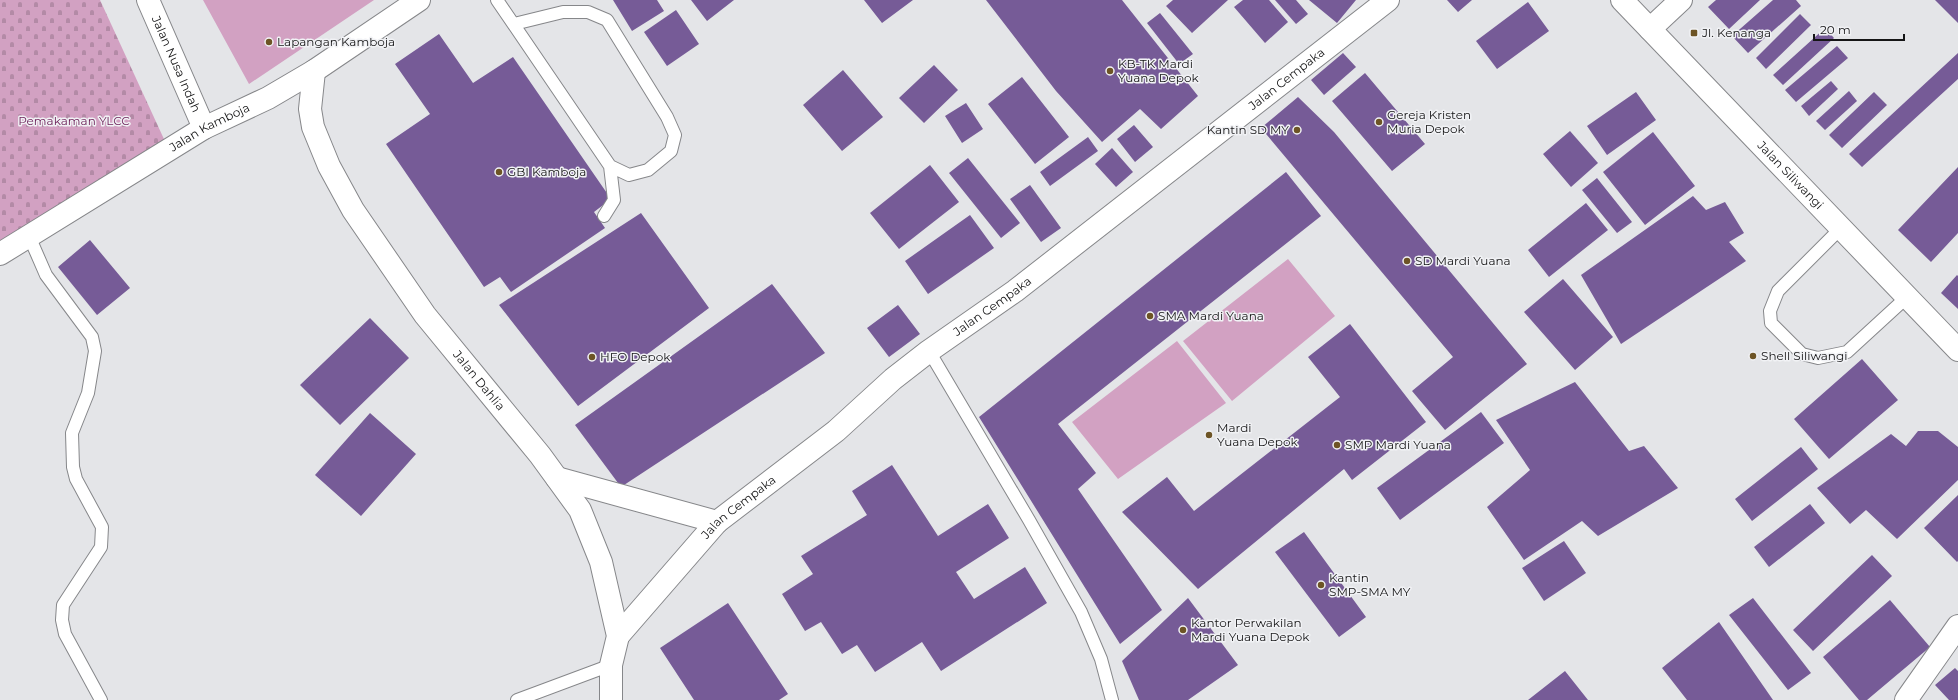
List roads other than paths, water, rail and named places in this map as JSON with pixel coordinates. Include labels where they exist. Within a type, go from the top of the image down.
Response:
[{"type":"street","name":"Jalan Nusa Indah","points":[[148,0],[204,128]]},
{"type":"street","name":"Jalan Kamboja","points":[[0,254],[204,128],[268,98],[314,71],[419,0]]},
{"type":"street","name":"Jalan Cempaka","points":[[618,636],[717,522],[836,431],[893,379],[1015,291],[1388,0]]},
{"type":"street","name":"Jalan Siliwangi","points":[[1622,0],[1958,350]]},
{"type":"street","points":[[1650,29],[1681,0]]},
{"type":"street","name":"Jalan Dahlia","points":[[314,71],[310,109],[313,127],[329,166],[353,210],[425,315],[557,478],[580,510],[601,562],[618,636],[611,665],[611,700]]},
{"type":"street","points":[[557,478],[717,522]]},
{"type":"street","points":[[1906,700],[1958,626]]},
{"type":"lane","points":[[497,0],[610,166],[614,200],[604,216]]},
{"type":"lane","points":[[514,24],[563,12],[588,12],[607,20],[667,117],[675,135],[671,151],[648,170],[629,174],[610,166]]},
{"type":"lane","points":[[1841,228],[1778,291],[1770,312],[1771,323],[1802,354],[1818,358],[1847,352],[1907,297]]},
{"type":"lane","points":[[29,236],[46,275],[92,337],[95,351],[88,393],[72,433],[73,467],[76,479],[102,527],[101,547],[63,605],[62,620],[65,634],[101,700]]},
{"type":"lane","points":[[929,352],[1029,520],[1081,612],[1100,659],[1112,700]]},
{"type":"lane","points":[[517,700],[611,665]]},
{"type":"place","name":"Jl. Kenanga","points":[[1694,33]]},
{"type":"place","name":"Lapangan Kamboja","points":[[269,42]]},
{"type":"place","name":"KB-TK Mardi Yuana Depok","points":[[1110,71]]},
{"type":"place","name":"Gereja Kristen Muria Depok","points":[[1379,122]]},
{"type":"place","name":"Kantin SD MY","points":[[1297,130]]},
{"type":"place","name":"GBI Kamboja","points":[[499,172]]},
{"type":"place","name":"SD Mardi Yuana","points":[[1407,261]]},
{"type":"place","name":"SMA Mardi Yuana","points":[[1150,316]]},
{"type":"place","name":"Shell Siliwangi","points":[[1753,356]]},
{"type":"place","name":"HFO Depok","points":[[592,357]]},
{"type":"place","name":"Mardi Yuana Depok","points":[[1209,435]]},
{"type":"place","name":"SMP Mardi Yuana","points":[[1337,445]]},
{"type":"place","name":"Kantin SMP-SMA MY","points":[[1321,585]]},
{"type":"place","name":"Kantor Perwakilan Mardi Yuana Depok","points":[[1183,630]]},
{"type":"park label","name":"Pemakaman YLCC","points":[[74,121]]}]
